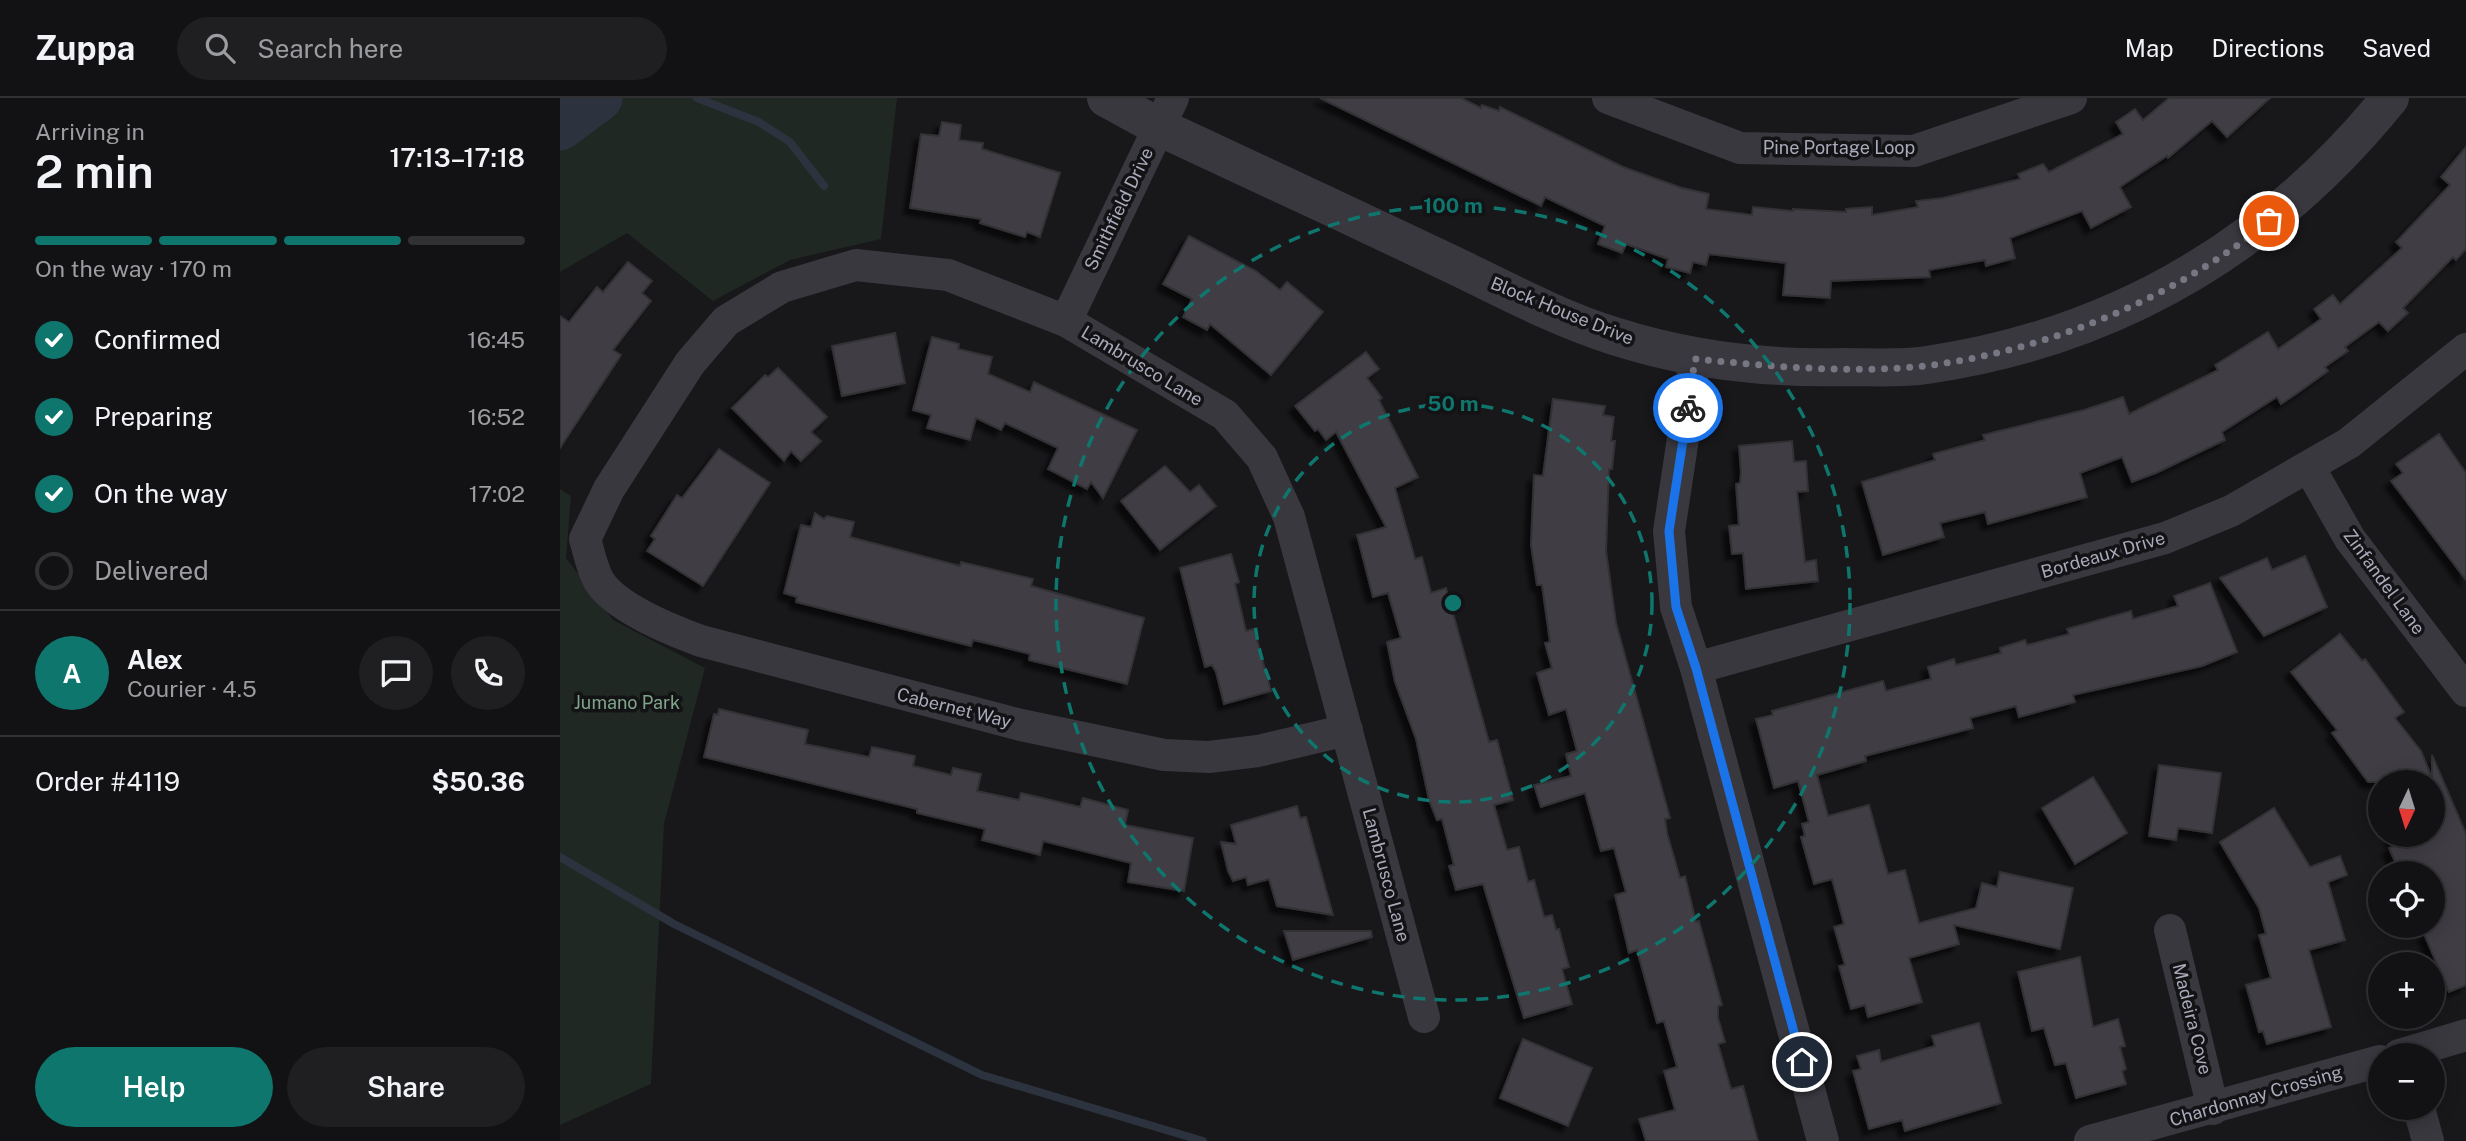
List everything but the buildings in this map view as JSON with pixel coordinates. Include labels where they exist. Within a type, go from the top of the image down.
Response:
[{"type":"street","name":"Block House Drive","points":[[1106,98],[1166,112],[1600,331],[1695,359],[1800,368],[1924,366],[2007,349],[2073,330],[2131,306],[2193,274],[2249,238],[2351,147],[2390,98]]},
{"type":"street","name":"Pine Portage Loop","points":[[1608,98],[1740,148],[1914,151],[2071,98]]},
{"type":"street","name":"Smithfield Drive","points":[[1066,321],[1166,112]]},
{"type":"street","name":"Lambrusco Lane","points":[[592,562],[585,539],[590,523],[648,425],[690,363],[726,321],[782,287],[856,265],[948,275],[1066,321],[1225,415],[1262,458],[1289,517],[1424,1017]]},
{"type":"street","name":"Bordeaux Drive","points":[[1696,668],[2165,538],[2231,510],[2349,443],[2466,349]]},
{"type":"street","points":[[1695,359],[1669,531],[1676,607],[1696,668],[1824,1141]]},
{"type":"street","name":"Zinfandel Lane","points":[[2309,467],[2350,539],[2466,691]]},
{"type":"street","name":"Cabernet Way","points":[[592,562],[600,582],[630,607],[657,624],[701,641],[1021,725],[1164,755],[1209,757],[1258,751],[1347,730]]},
{"type":"street","name":"Madeira Cove","points":[[2170,930],[2213,1109]]},
{"type":"street","name":"Chardonnay Crossing","points":[[2440,1043],[2466,1035]]},
{"type":"street","name":"Chardonnay Crossing","points":[[2090,1141],[2368,1064]]},
{"type":"street","points":[[2422,1120],[2428,1141]]},
{"type":"green space","points":[[560,98],[897,98],[881,239],[790,260],[713,301],[627,233],[560,272]]},
{"type":"green space","name":"Jumano Park","points":[[560,489],[571,496],[566,558],[613,620],[705,668],[664,824],[651,1084],[560,1125]]},
{"type":"waterway","points":[[560,127],[599,98]]},
{"type":"waterway","points":[[697,98],[759,122],[790,142],[824,186]]},
{"type":"waterway","points":[[560,857],[674,924],[982,1075],[1203,1141]]},
{"type":"way so far","points":[[1688,408],[1695,359],[1800,368],[1924,366],[2007,349],[2073,330],[2131,306],[2193,274],[2249,238],[2269,221]]},
{"type":"route","points":[[1688,408],[1669,531],[1676,607],[1696,668],[1802,1062]]}]
